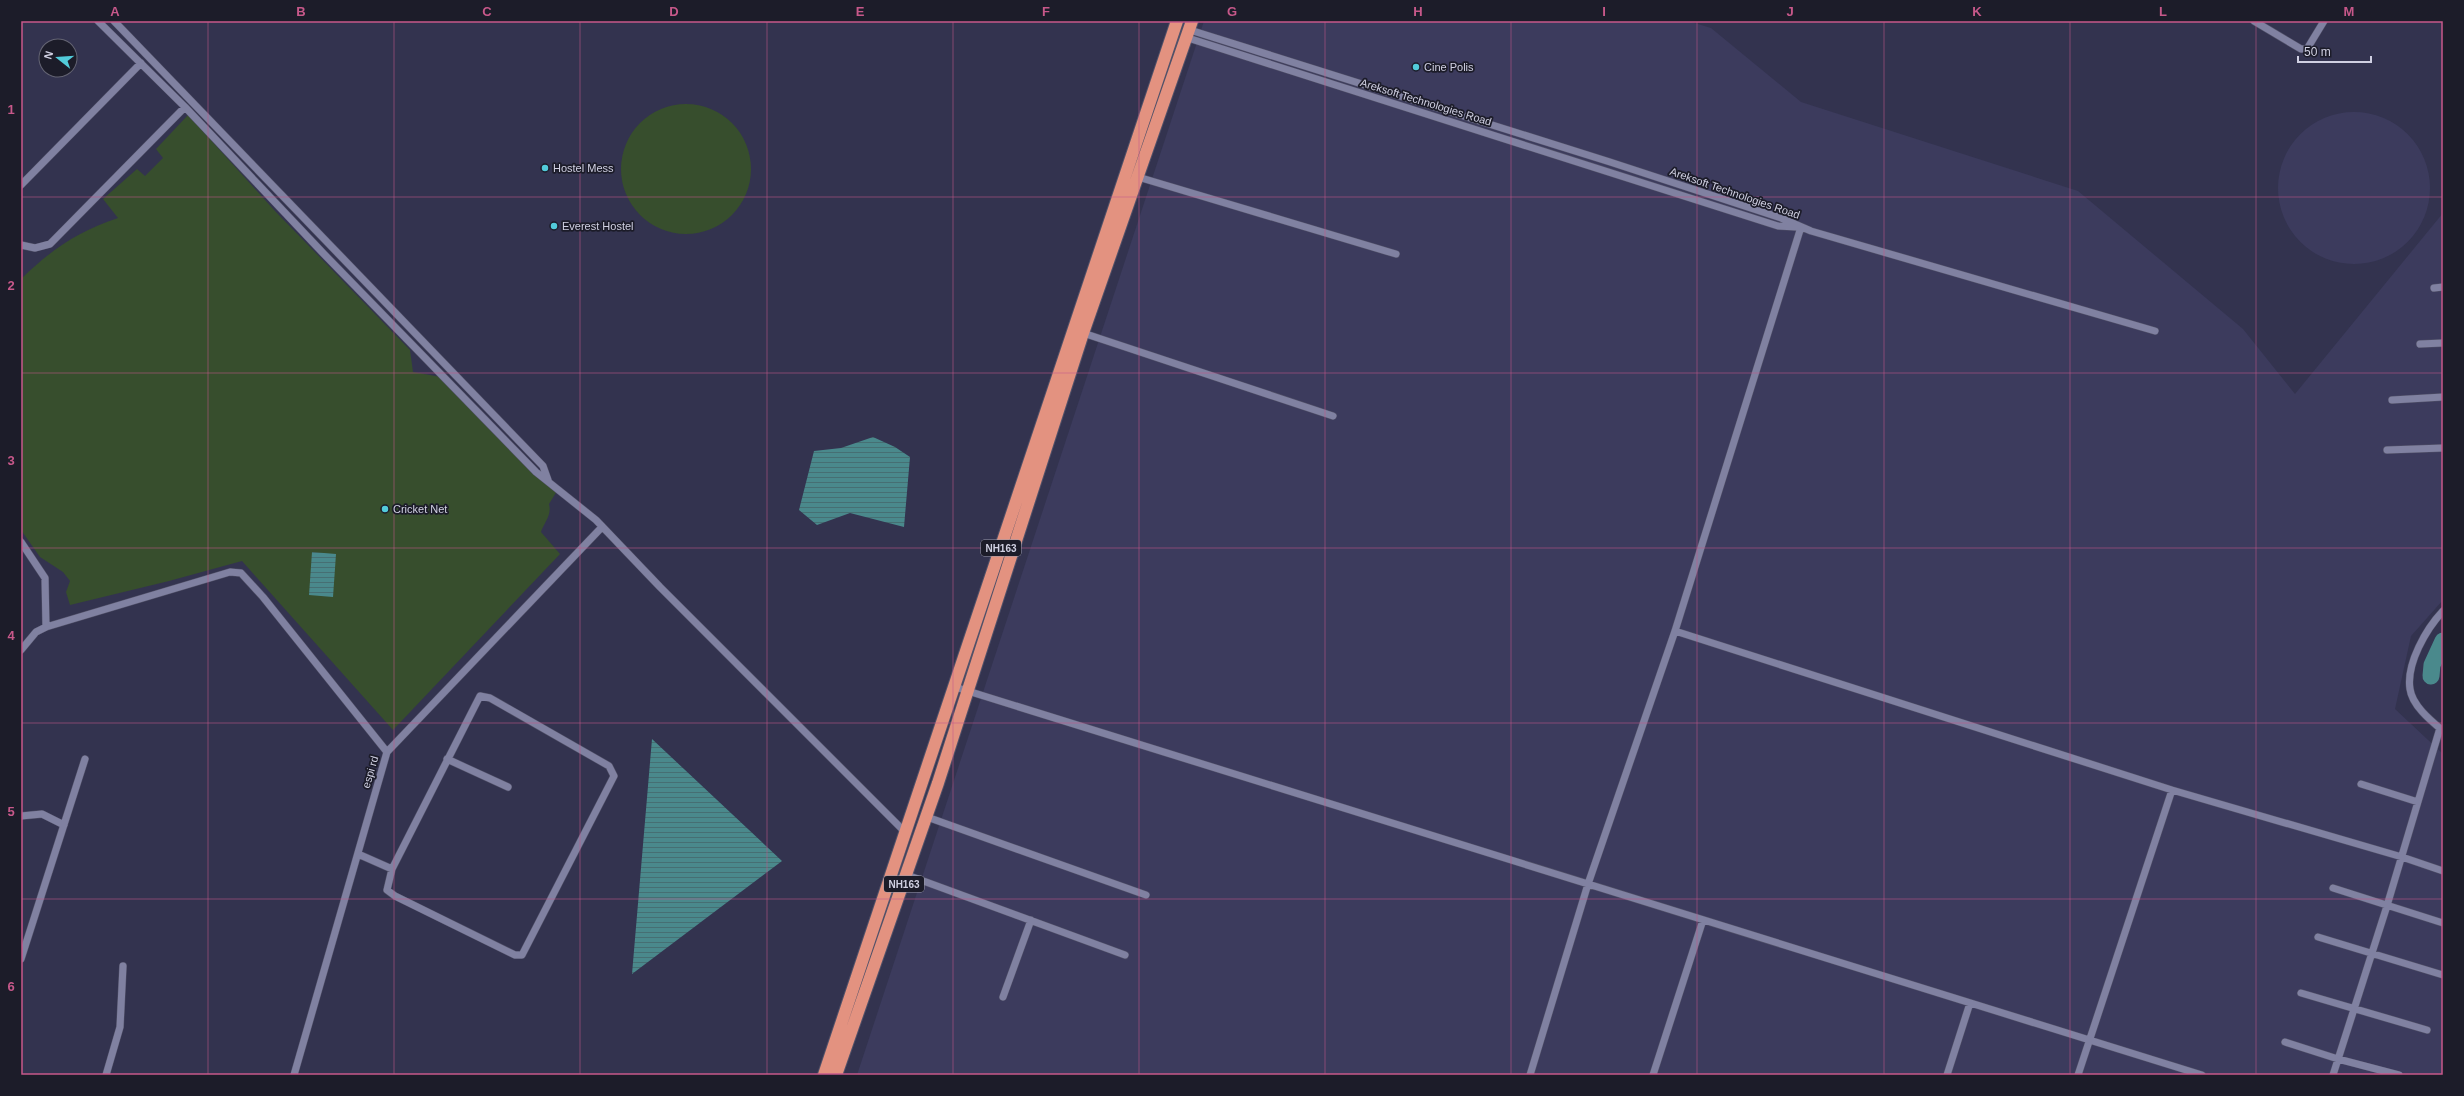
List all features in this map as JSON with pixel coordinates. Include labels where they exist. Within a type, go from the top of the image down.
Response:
[{"type":"highway","name":"NH163","points":[[824,1075],[907,833],[954,687],[1178,21]]},
{"type":"highway","name":"NH163","points":[[836,1075],[927,817],[1083,333],[1190,29]]},
{"type":"highway","points":[[907,833],[919,839]]},
{"type":"street","points":[[98,21],[185,107],[431,366],[536,472],[548,480],[602,527],[907,833]]},
{"type":"street","points":[[114,21],[543,466],[548,480]]},
{"type":"street","points":[[2254,21],[2302,49],[2307,49],[2324,21]]},
{"type":"street","name":"Areksoft Technologies Road","points":[[1190,29],[1781,218],[1801,227]]},
{"type":"street","name":"Areksoft Technologies Road","points":[[1190,29],[1480,130],[1778,226],[1801,227]]},
{"type":"street","points":[[21,185],[141,63]]},
{"type":"street","points":[[21,245],[35,248],[50,244],[185,107]]},
{"type":"street","points":[[1480,130],[1482,122]]},
{"type":"street","points":[[1138,177],[1396,254]]},
{"type":"street","points":[[1530,1075],[1588,884],[1675,631],[1801,227],[2155,331]]},
{"type":"street","points":[[2434,288],[2443,287]]},
{"type":"street","points":[[1083,333],[1333,416]]},
{"type":"street","points":[[2420,344],[2443,343]]},
{"type":"street","points":[[2392,400],[2443,397]]},
{"type":"street","points":[[2387,450],[2443,448]]},
{"type":"street","name":"espi rd","points":[[294,1075],[387,752],[602,527]]},
{"type":"street","points":[[21,542],[44,578],[46,627]]},
{"type":"street","points":[[21,650],[36,632],[46,627],[230,572],[241,573],[263,597],[387,752]]},
{"type":"street","points":[[2333,1075],[2441,730],[2422,711],[2415,700],[2410,690],[2410,678],[2426,631],[2443,611]]},
{"type":"street","points":[[1675,631],[2172,790],[2402,857],[2443,871]]},
{"type":"street","points":[[954,687],[2202,1075]]},
{"type":"street","points":[[480,696],[490,698],[599,759],[609,766],[614,776],[522,954],[516,955],[395,896],[387,890],[392,869],[480,696]]},
{"type":"street","points":[[21,959],[85,759]]},
{"type":"street","points":[[447,759],[508,787]]},
{"type":"street","points":[[2361,784],[2418,802]]},
{"type":"street","points":[[2078,1075],[2172,790]]},
{"type":"street","points":[[21,816],[42,814],[64,825]]},
{"type":"street","points":[[927,817],[1146,895]]},
{"type":"street","points":[[358,854],[392,869]]},
{"type":"street","points":[[907,875],[1125,955]]},
{"type":"street","points":[[2333,888],[2443,923]]},
{"type":"street","points":[[1003,997],[1030,920]]},
{"type":"street","points":[[1653,1075],[1703,920]]},
{"type":"street","points":[[2318,937],[2443,975]]},
{"type":"street","points":[[106,1075],[120,1028],[123,966]]},
{"type":"street","points":[[2301,993],[2426,1030]]},
{"type":"street","points":[[1947,1075],[1970,1003]]},
{"type":"street","points":[[2285,1042],[2338,1059],[2398,1075]]},
{"type":"shaded area","points":[[1204,21],[1688,21],[1711,28],[1801,102],[2078,191],[2243,329],[2295,394],[2443,213],[2443,600],[2411,636],[2395,709],[2443,754],[2443,1075],[857,1075]]},
{"type":"shaded area","points":[[692,104],[711,109],[732,123],[746,144],[750,156],[750,182],[746,194],[732,215],[711,229],[699,233],[680,234],[661,229],[640,215],[626,194],[622,182],[621,163],[626,144],[640,123],[661,109],[673,105]]},
{"type":"shaded area","points":[[2354,112],[2369,114],[2390,121],[2412,140],[2421,152],[2424,159],[2430,188],[2428,203],[2421,224],[2402,246],[2390,255],[2383,258],[2354,264],[2339,262],[2318,255],[2296,236],[2287,224],[2284,217],[2278,188],[2280,173],[2287,152],[2306,130],[2318,121],[2325,118]]},
{"type":"shaded area","points":[[188,115],[275,211],[410,350],[413,372],[441,377],[557,491],[549,504],[549,515],[541,532],[560,554],[393,730],[242,561],[169,581],[70,605],[66,592],[70,581],[63,572],[40,557],[21,530],[21,279],[32,268],[66,242],[103,223],[118,218],[103,199],[137,169],[145,176],[163,158],[156,149]]},
{"type":"shaded area","points":[[873,437],[895,447],[910,457],[904,527],[850,513],[817,525],[799,510],[814,451],[841,448]]},
{"type":"shaded area","points":[[312,552],[336,554],[333,597],[309,595]]},
{"type":"shaded area","points":[[652,739],[782,861],[632,974]]},
{"type":"waterway","points":[[2431,676],[2432,665],[2443,641]]},
{"type":"place","name":"Cine Polis","points":[[1416,67]]},
{"type":"place","name":"Hostel Mess","points":[[545,168]]},
{"type":"place","name":"Everest Hostel","points":[[554,226]]},
{"type":"place","name":"Cricket Net","points":[[385,509]]}]
